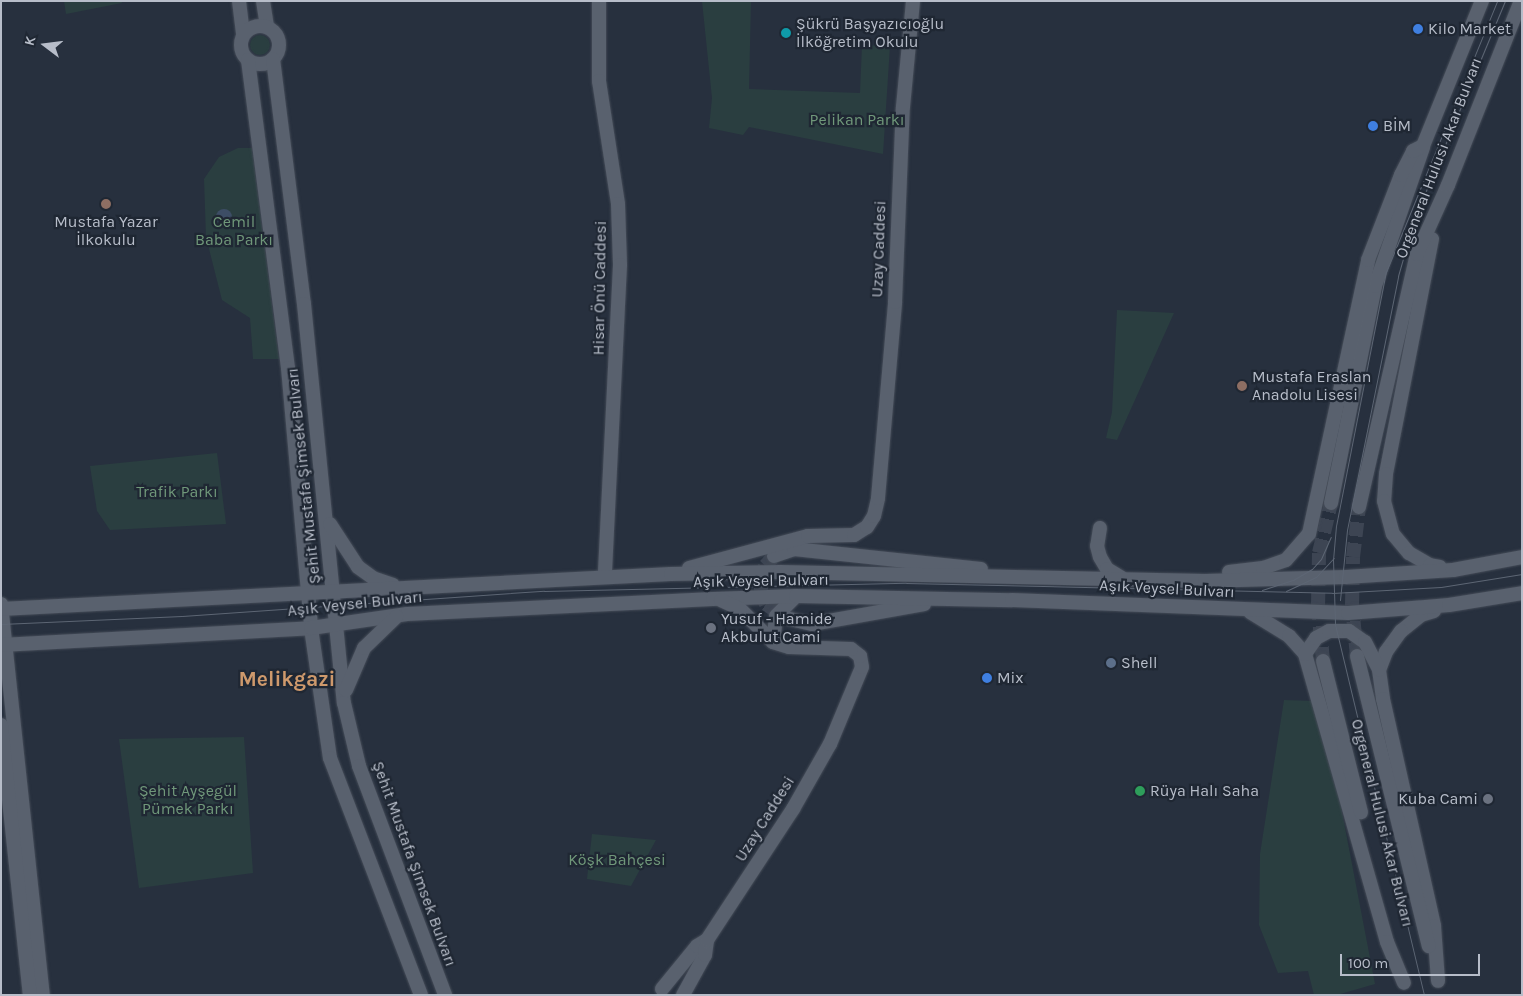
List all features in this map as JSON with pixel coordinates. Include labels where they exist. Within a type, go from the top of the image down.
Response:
[{"type":"main road","points":[[239,1],[243,35],[241,46],[248,60],[258,64],[272,59],[278,50],[278,39],[267,27],[262,1]]},
{"type":"main road","name":"Hisar Önü Caddesi","points":[[599,1],[599,81],[618,204],[620,257],[605,576]]},
{"type":"main road","name":"Uzay Caddesi","points":[[671,574],[770,544],[808,536],[854,535],[867,527],[874,516],[878,498],[895,302],[903,107],[913,1]]},
{"type":"main road","name":"Orgeneral Hulusi Akar Bulvarı","points":[[1332,503],[1375,286],[1424,146],[1482,1]]},
{"type":"main road","name":"Orgeneral Hulusi Akar Bulvarı","points":[[1359,507],[1417,254],[1448,185],[1520,1]]},
{"type":"main road","points":[[243,35],[251,28],[267,27]]},
{"type":"main road","name":"Şehit Mustafa Şimsek Bulvarı","points":[[272,59],[327,518],[344,703],[359,766],[445,995]]},
{"type":"main road","name":"Şehit Mustafa Şimsek Bulvarı","points":[[248,60],[288,368],[310,595],[311,628],[330,758],[422,995]]},
{"type":"main road","name":"Orgeneral Hulusi Akar Bulvarı","points":[[1205,581],[1222,573],[1274,565],[1295,553],[1309,534],[1368,260],[1401,175],[1413,151],[1424,146]]},
{"type":"main road","points":[[1448,185],[1427,256],[1386,474],[1384,501],[1393,534],[1409,553],[1430,565],[1453,570]]},
{"type":"main road","points":[[327,518],[358,567],[381,582],[406,586]]},
{"type":"main road","points":[[1100,528],[1097,546],[1100,557],[1112,573],[1125,579]]},
{"type":"main road","points":[[774,556],[794,549],[864,554],[1051,578]]},
{"type":"main road","name":"Aşık Veysel Bulvarı","points":[[2,607],[334,594],[406,586],[671,574],[780,572],[1205,581],[1346,577],[1453,570],[1522,558]]},
{"type":"main road","name":"Aşık Veysel Bulvarı","points":[[3,645],[311,628],[399,615],[796,596],[954,599],[1249,611],[1348,613],[1449,605],[1522,593]]},
{"type":"main road","points":[[773,642],[776,616],[796,596]]},
{"type":"main road","points":[[713,599],[740,609],[773,642]]},
{"type":"main road","points":[[786,618],[812,624],[954,599]]},
{"type":"main road","points":[[1379,670],[1386,652],[1401,631],[1421,615],[1449,605]]},
{"type":"main road","points":[[2,607],[3,645],[43,995]]},
{"type":"main road","points":[[1249,611],[1289,636],[1306,654],[1388,942],[1405,989]]},
{"type":"main road","points":[[344,703],[348,680],[364,648],[380,630],[399,615]]},
{"type":"main road","points":[[1306,654],[1316,638],[1329,631],[1349,631],[1365,642],[1379,670],[1383,699],[1434,926],[1440,988]]},
{"type":"main road","name":"Uzay Caddesi","points":[[682,995],[705,954],[707,940],[793,809],[846,712],[862,667],[856,652],[845,648],[789,647],[773,642]]},
{"type":"main road","name":"Orgeneral Hulusi Akar Bulvarı","points":[[1357,656],[1440,988]]},
{"type":"main road","name":"Orgeneral Hulusi Akar Bulvarı","points":[[1323,661],[1405,989]]},
{"type":"main road","points":[[1,726],[30,995]]},
{"type":"main road","name":"Uzay Caddesi","points":[[660,992],[697,946],[707,940]]},
{"type":"main road","points":[[660,992],[674,987],[682,995]]},
{"type":"green space","points":[[64,1],[121,1],[122,3],[66,14]]},
{"type":"green space","name":"Pelikan Parkı","points":[[702,1],[751,1],[749,89],[860,93],[862,45],[890,46],[883,154],[749,127],[743,135],[709,128],[712,98]]},
{"type":"green space","points":[[256,35],[264,35],[270,41],[270,49],[264,55],[256,55],[250,49],[250,41]]},
{"type":"green space","name":"Cemil Baba Parkı","points":[[238,148],[252,148],[279,359],[253,359],[250,318],[222,300],[206,237],[204,179],[219,157]]},
{"type":"green space","points":[[1117,310],[1174,313],[1117,440],[1106,438],[1112,412]]},
{"type":"green space","name":"Trafik Parkı","points":[[217,453],[226,524],[110,530],[97,511],[90,466]]},
{"type":"green space","points":[[1284,700],[1314,701],[1332,760],[1375,984],[1337,995],[1314,995],[1308,971],[1278,973],[1259,925],[1260,854]]},
{"type":"green space","name":"Şehit Ayşegül Pümek Parkı","points":[[244,737],[253,873],[139,888],[119,739]]},
{"type":"green space","name":"Köşk Bahçesi","points":[[592,834],[656,840],[631,886],[587,879]]},
{"type":"water","points":[[221,209],[227,209],[232,214],[230,223],[221,225],[216,220],[216,214]]},
{"type":"tunnel","points":[[1323,661],[1318,607],[1319,553],[1331,503]]},
{"type":"tunnel","points":[[1357,656],[1352,606],[1353,557],[1359,507]]},
{"type":"tunnel","points":[[774,556],[765,566],[761,580],[761,594],[766,604],[786,618]]},
{"type":"tram line","points":[[1424,995],[1335,623],[1333,560],[1336,526],[1386,272],[1497,1]]},
{"type":"tram line","points":[[1340,600],[1347,530],[1398,276],[1415,217],[1505,1]]},
{"type":"tram line","points":[[1262,590],[1293,580],[1312,569],[1321,559],[1331,537]]},
{"type":"tram line","points":[[1286,591],[1316,577],[1334,558]]},
{"type":"tram line","points":[[1,624],[182,616],[544,591],[906,583],[1332,593],[1441,587],[1522,574]]},
{"type":"place","name":"Kilo Market","points":[[1418,29]]},
{"type":"place","name":"Şükrü Başyazıcıoğlu İlköğretim Okulu","points":[[786,33]]},
{"type":"place","name":"BİM","points":[[1373,126]]},
{"type":"place","name":"Mustafa Yazar İlkokulu","points":[[106,204]]},
{"type":"place","name":"Mustafa Eraslan Anadolu Lisesi","points":[[1242,386]]},
{"type":"place","name":"Yusuf - Hamide Akbulut Cami","points":[[711,628]]},
{"type":"place","name":"Shell","points":[[1111,663]]},
{"type":"place","name":"Mix","points":[[987,678]]},
{"type":"place","name":"Rüya Halı Saha","points":[[1140,791]]},
{"type":"place","name":"Kuba Cami","points":[[1488,799]]},
{"type":"district","name":"Melikgazi","points":[[287,679]]}]
